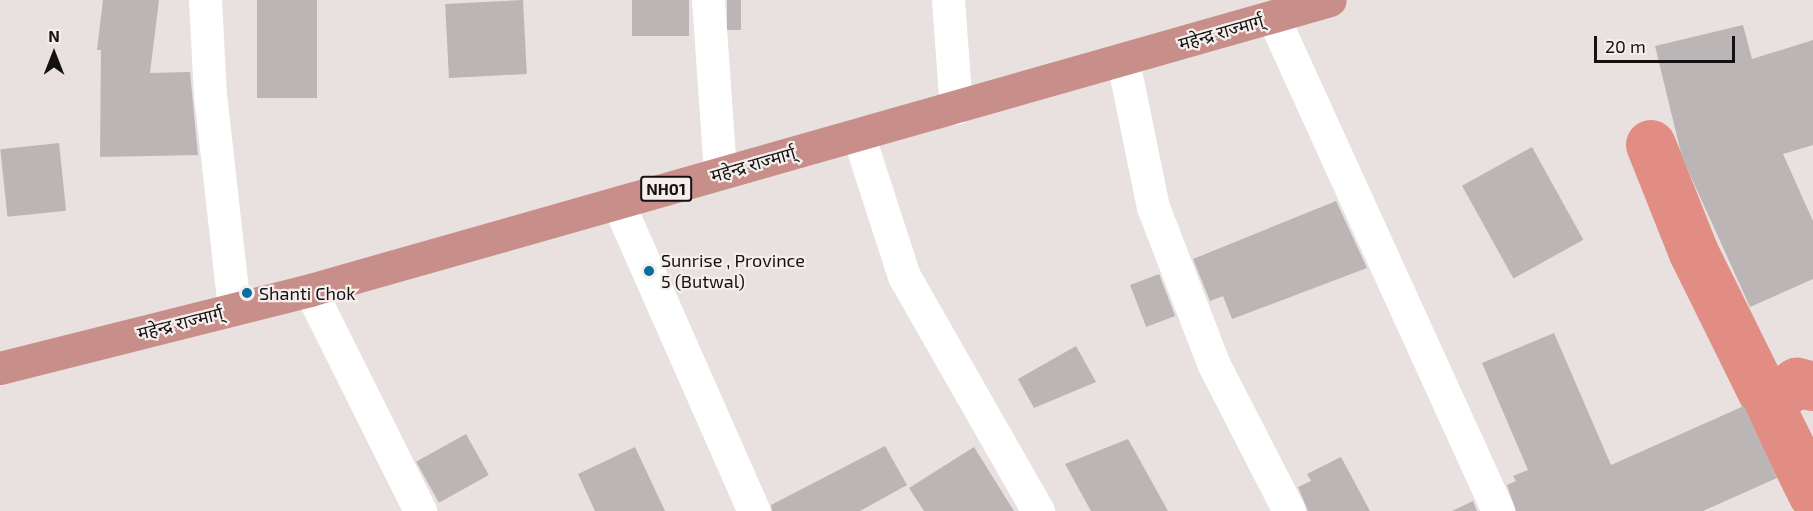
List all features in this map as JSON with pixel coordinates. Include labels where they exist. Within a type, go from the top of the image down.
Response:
[{"type":"highway","name":"महेन्द्र राज्मार्ग्","points":[[0,368],[310,290],[720,172],[1123,61],[1330,0]]},
{"type":"street","points":[[205,0],[210,94],[234,309]]},
{"type":"street","points":[[708,0],[720,172]]},
{"type":"street","points":[[948,0],[956,108]]},
{"type":"street","points":[[1273,17],[1498,511]]},
{"type":"street","points":[[1123,61],[1157,217],[1214,365],[1289,511]]},
{"type":"street","points":[[858,134],[904,276],[1038,511]]},
{"type":"street","points":[[618,203],[754,511]]},
{"type":"street","points":[[310,290],[420,511]]},
{"type":"building","points":[[103,0],[159,0],[150,73],[190,72],[198,155],[100,157],[101,50],[97,50]]},
{"type":"building","points":[[257,0],[317,0],[317,98],[257,98]]},
{"type":"building","points":[[523,0],[527,74],[449,78],[445,4]]},
{"type":"building","points":[[632,0],[689,0],[689,36],[632,36]]},
{"type":"building","points":[[727,0],[741,0],[741,30],[727,30]]},
{"type":"building","points":[[1743,25],[1752,59],[1813,40],[1813,145],[1783,154],[1813,221],[1813,279],[1750,307],[1682,157],[1655,46]]},
{"type":"building","points":[[59,143],[66,211],[7,217],[0,149]]},
{"type":"building","points":[[1532,147],[1583,240],[1513,278],[1462,186]]},
{"type":"building","points":[[1336,201],[1367,268],[1232,319],[1223,296],[1210,301],[1193,259]]},
{"type":"building","points":[[1159,274],[1175,316],[1146,327],[1130,285]]},
{"type":"building","points":[[1554,333],[1611,465],[1744,406],[1777,478],[1703,511],[1516,511],[1507,485],[1516,481],[1513,476],[1528,470],[1482,363]]},
{"type":"building","points":[[1076,346],[1096,382],[1034,408],[1018,379]]},
{"type":"building","points":[[466,434],[489,475],[439,503],[416,462]]},
{"type":"building","points":[[1128,439],[1168,511],[1091,511],[1065,464]]},
{"type":"building","points":[[885,446],[907,485],[860,511],[772,511],[771,505]]},
{"type":"building","points":[[635,447],[665,511],[595,511],[578,474]]},
{"type":"building","points":[[974,447],[1014,511],[924,511],[909,488]]},
{"type":"building","points":[[1341,457],[1370,511],[1308,511],[1298,487],[1311,481],[1307,474]]},
{"type":"building","points":[[1473,501],[1477,511],[1452,511]]},
{"type":"waterway","points":[[1651,145],[1694,253],[1813,494]]},
{"type":"waterway","points":[[1770,403],[1797,383],[1813,386]]},
{"type":"place","name":"Sunrise , Province 5 (Butwal)","points":[[649,271]]},
{"type":"place","name":"Shanti Chok","points":[[247,293]]}]
